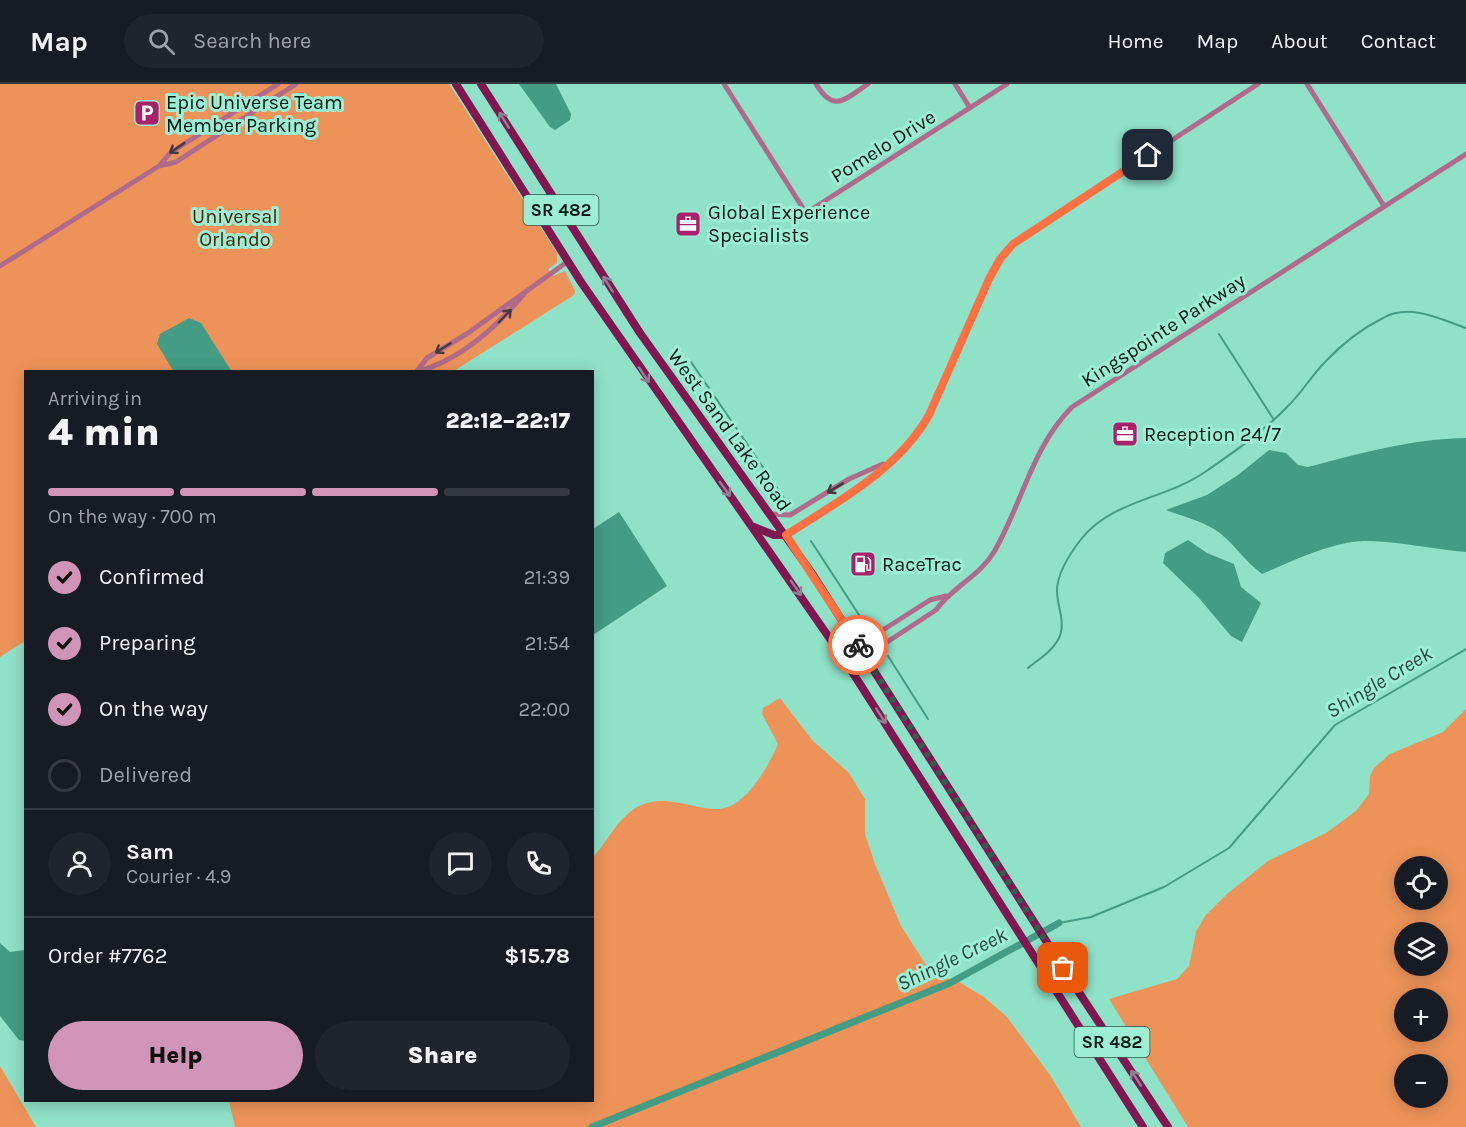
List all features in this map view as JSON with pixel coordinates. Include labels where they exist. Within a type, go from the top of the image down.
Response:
[{"type":"main road","name":"West Sand Lake Road","points":[[456,84],[567,262],[660,399],[753,527],[842,656],[1143,1127]]},
{"type":"main road","name":"West Sand Lake Road","points":[[481,84],[645,341],[786,535],[1056,957],[1168,1127]]},
{"type":"main road","points":[[753,527],[768,534],[786,535]]},
{"type":"street","points":[[0,266],[159,166],[170,153],[278,84]]},
{"type":"street","points":[[159,166],[176,162],[296,84]]},
{"type":"street","name":"Pomelo Drive","points":[[724,84],[806,213],[1007,84]]},
{"type":"street","points":[[816,84],[824,97],[831,102],[841,101],[868,84]]},
{"type":"street","points":[[955,84],[970,108]]},
{"type":"street","points":[[786,535],[857,490],[917,436],[929,415],[989,279],[1000,259],[1013,244],[1258,84]]},
{"type":"street","points":[[1307,84],[1384,206]]},
{"type":"street","name":"Kingspointe Parkway","points":[[842,656],[930,600],[945,596],[981,570],[993,554],[1044,441],[1072,406],[1466,153]]},
{"type":"street","points":[[418,370],[427,358],[567,262]]},
{"type":"street","points":[[425,370],[433,368],[493,328],[527,291]]},
{"type":"street","points":[[771,514],[790,515],[849,479],[887,462]]},
{"type":"street","name":"Kingspointe Parkway","points":[[849,667],[936,610],[945,596]]},
{"type":"street","points":[[907,615],[914,626]]},
{"type":"green space","name":"Universal Orlando","points":[[0,84],[449,84],[557,253],[557,263],[548,269],[553,276],[565,271],[575,291],[574,295],[455,370],[24,370],[24,642],[0,657]]},
{"type":"green space","points":[[780,698],[812,740],[849,773],[865,799],[865,834],[875,864],[901,926],[926,965],[936,975],[959,982],[984,997],[1007,1017],[1050,1075],[1081,1127],[235,1127],[229,1102],[594,1102],[594,856],[625,816],[649,802],[668,801],[717,809],[737,802],[755,785],[778,744],[762,714],[763,708]]},
{"type":"green space","points":[[1466,709],[1466,1127],[1188,1127],[1109,999],[1177,979],[1189,966],[1196,932],[1205,916],[1227,894],[1268,861],[1326,833],[1356,811],[1369,794],[1370,776],[1374,768],[1390,754],[1443,732]]},
{"type":"green space","points":[[0,1066],[36,1127],[0,1127]]},
{"type":"water","points":[[519,84],[556,84],[571,114],[570,120],[555,130],[550,127]]},
{"type":"water","points":[[189,318],[201,323],[231,370],[173,370],[157,344],[160,334]]},
{"type":"water","points":[[1466,438],[1466,552],[1390,542],[1352,542],[1312,553],[1262,574],[1214,529],[1166,510],[1207,495],[1238,475],[1269,450],[1286,453],[1298,465],[1308,467],[1406,444]]},
{"type":"water","points":[[619,512],[667,586],[594,634],[594,528]]},
{"type":"water","points":[[1188,540],[1207,553],[1234,564],[1241,587],[1261,603],[1242,642],[1231,636],[1199,598],[1163,563],[1165,553]]},
{"type":"water","points":[[0,943],[10,952],[24,950],[24,1041],[19,1040],[0,1016]]},
{"type":"waterway","points":[[1028,668],[1048,652],[1061,634],[1061,616],[1057,597],[1059,577],[1073,550],[1095,525],[1124,508],[1190,481],[1227,457],[1278,416],[1338,349],[1383,318],[1393,314],[1414,312],[1466,328]]},
{"type":"waterway","points":[[1219,334],[1274,420]]},
{"type":"waterway","points":[[691,362],[784,498]]},
{"type":"waterway","points":[[811,541],[863,621]]},
{"type":"waterway","name":"Shingle Creek","points":[[1059,923],[1091,917],[1164,887],[1229,848],[1335,725],[1466,649]]},
{"type":"waterway","points":[[888,656],[928,719]]},
{"type":"waterway","name":"Shingle Creek","points":[[592,1127],[950,983],[1059,923]]},
{"type":"way so far","points":[[858,645],[1063,968]]},
{"type":"place","name":"Epic Universe Team Member Parking","points":[[147,113]]},
{"type":"place","name":"Global Experience Specialists","points":[[688,224]]},
{"type":"place","name":"Reception 24/7","points":[[1125,434]]},
{"type":"place","name":"RaceTrac","points":[[863,564]]},
{"type":"route","points":[[858,645],[786,535],[857,490],[917,436],[929,415],[989,279],[1000,259],[1013,244],[1148,155]]}]
